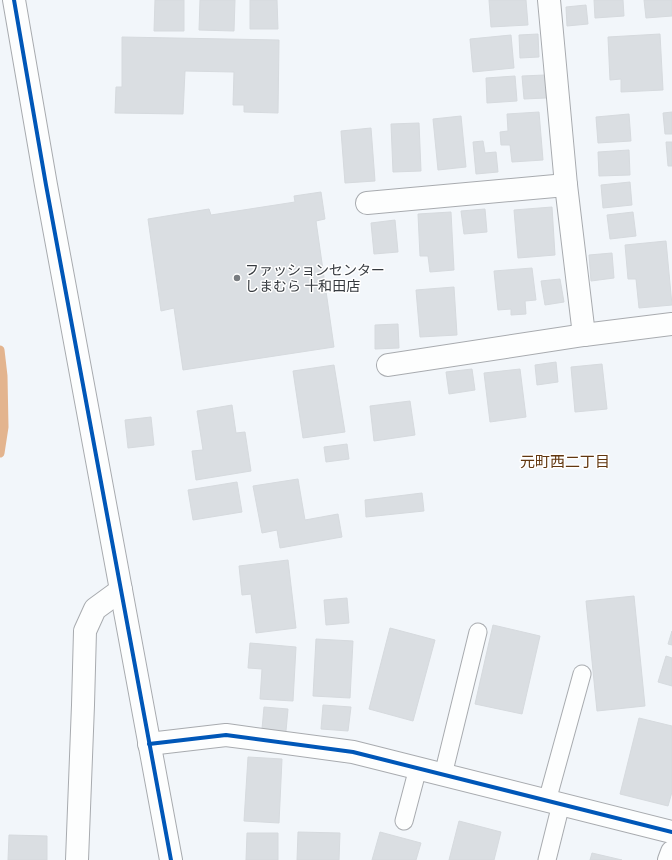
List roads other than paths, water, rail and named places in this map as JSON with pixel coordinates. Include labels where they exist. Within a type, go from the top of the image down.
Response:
[{"type":"street","points":[[14,0],[46,185],[171,860]]},
{"type":"street","points":[[549,0],[566,185],[584,335]]},
{"type":"street","points":[[367,203],[566,185]]},
{"type":"street","points":[[388,365],[584,335],[672,324]]},
{"type":"street","points":[[77,860],[85,631],[96,609],[121,590]]},
{"type":"street","points":[[149,744],[226,735],[353,752],[672,832]]},
{"type":"street","points":[[669,860],[672,852]]},
{"type":"lane","points":[[442,775],[478,632]]},
{"type":"lane","points":[[547,860],[554,803],[582,674]]},
{"type":"lane","points":[[404,821],[418,768]]},
{"type":"waterway","points":[[0,350],[3,376],[4,427],[0,453]]},
{"type":"place","name":"ファッションセンター しまむら 十和田店","points":[[237,278]]},
{"type":"district","name":"元町西二丁目","points":[[565,461]]}]
